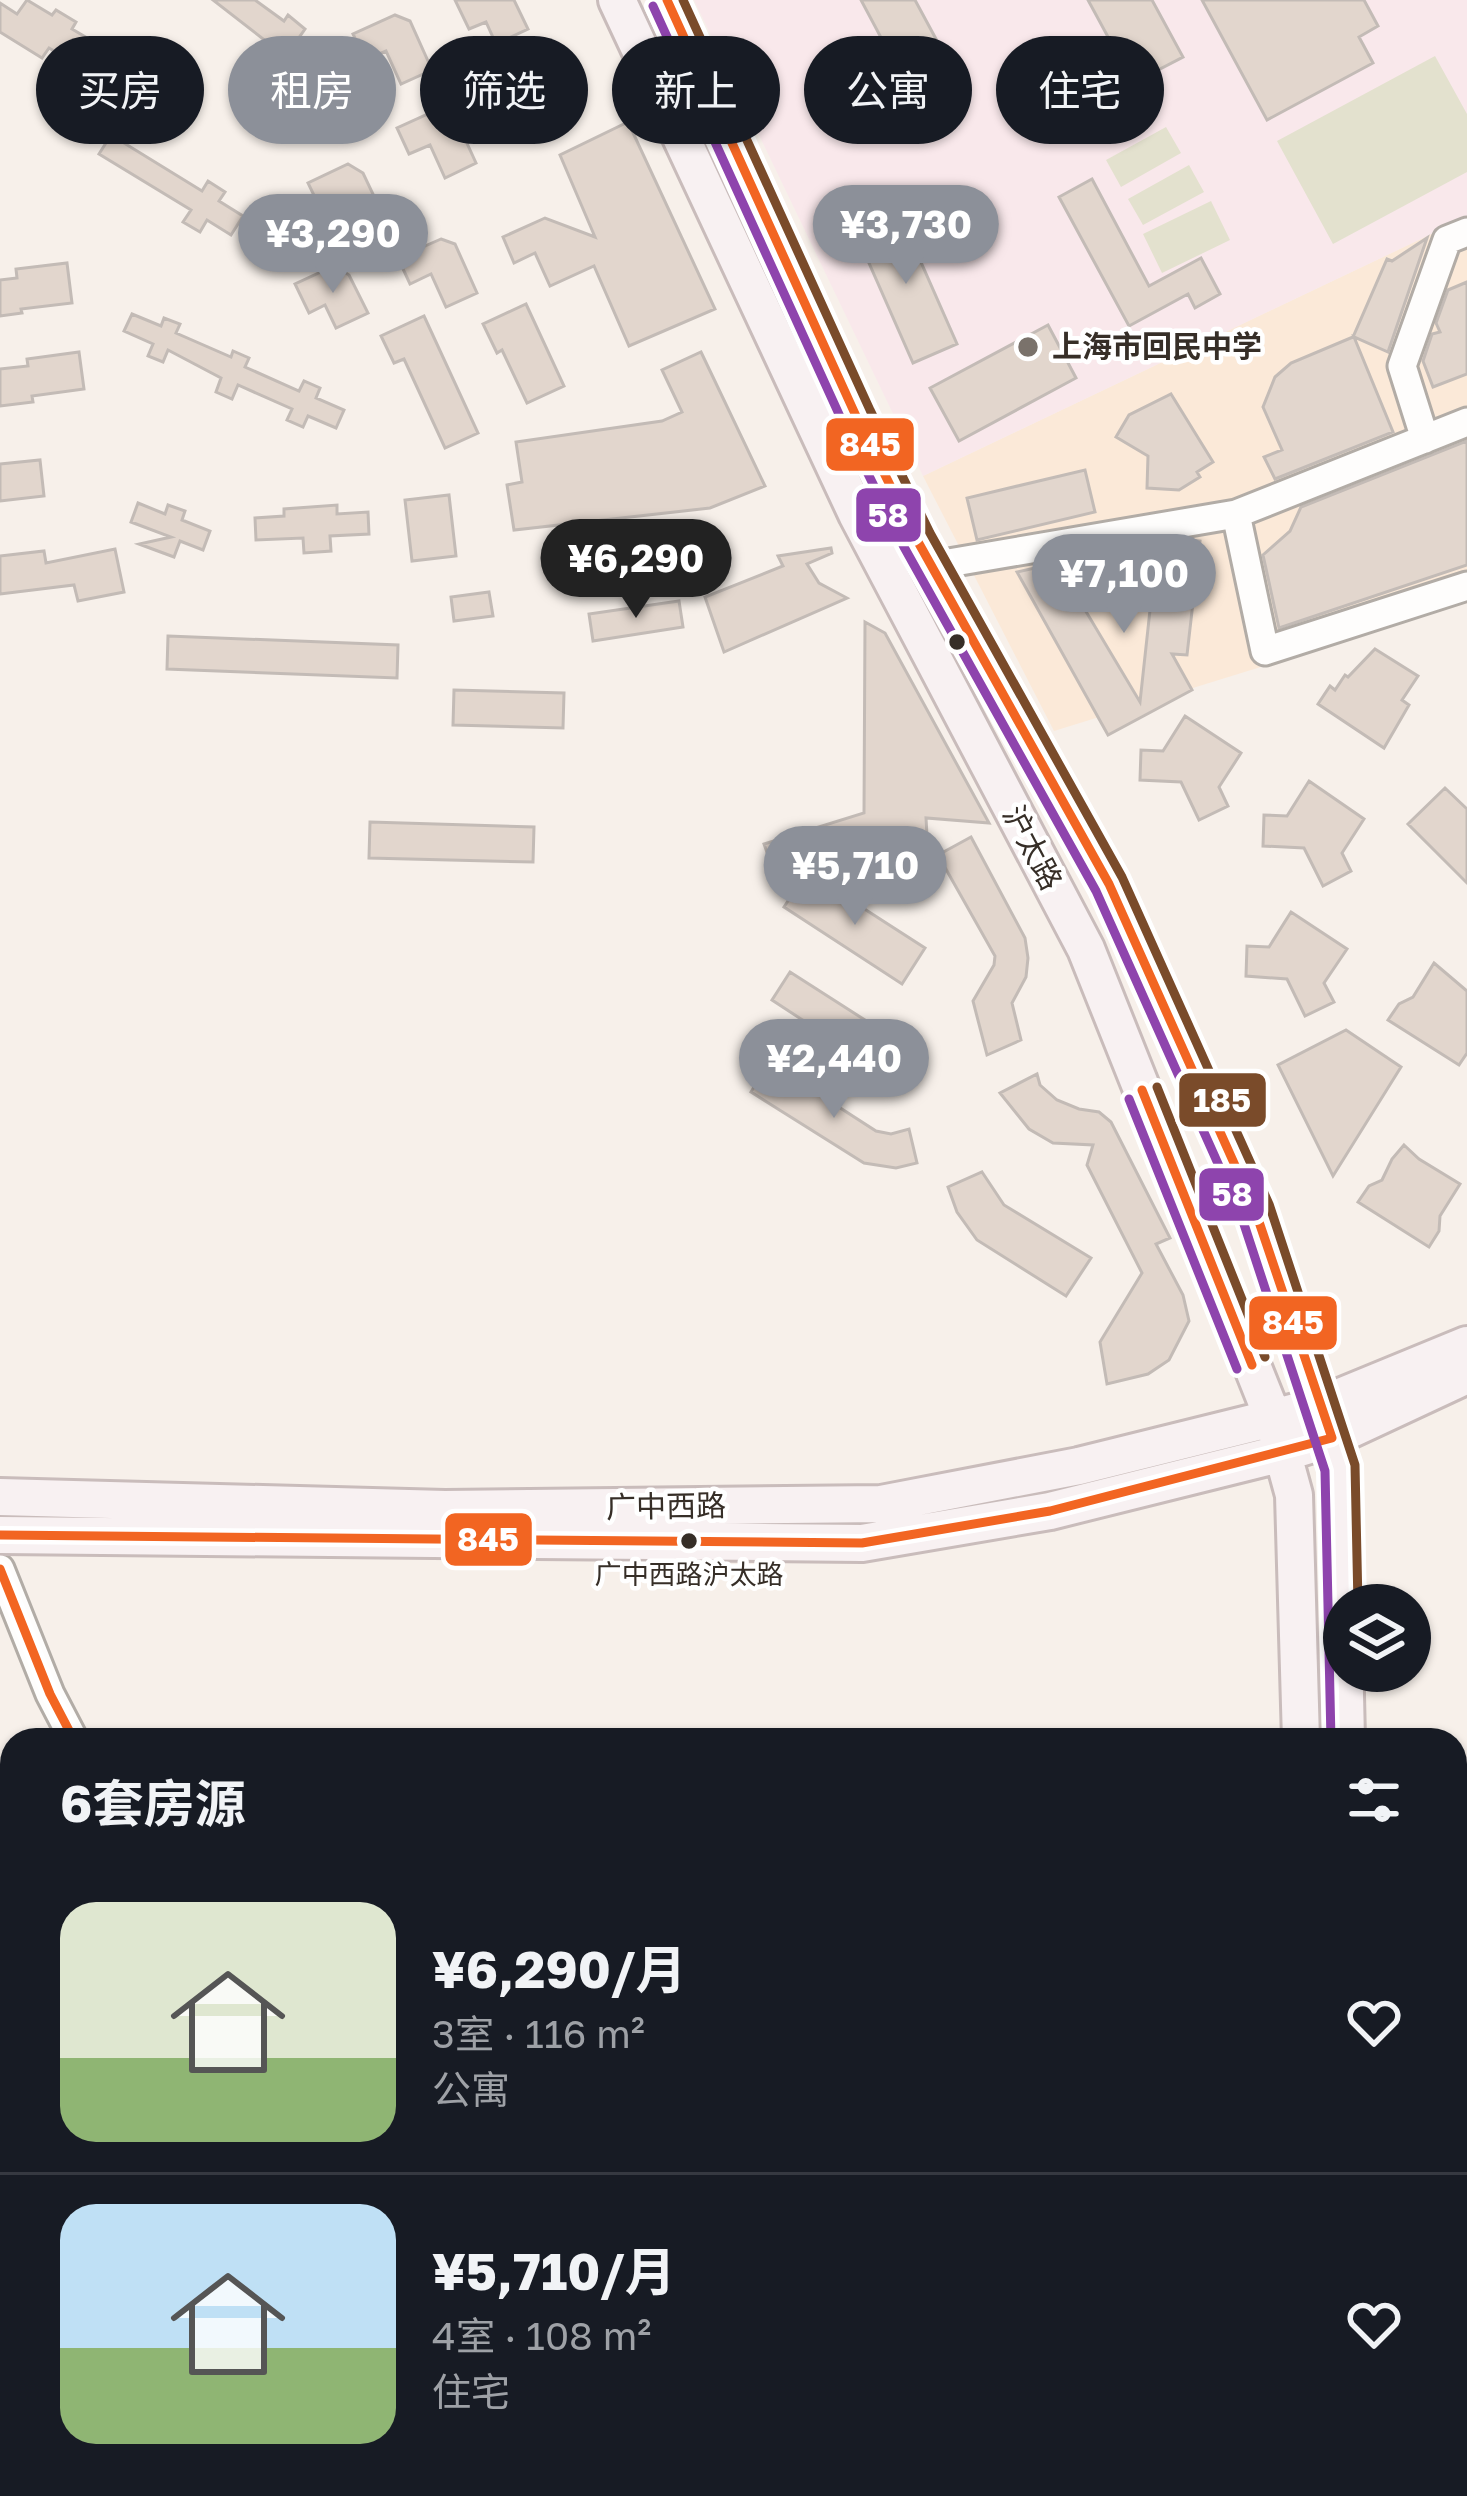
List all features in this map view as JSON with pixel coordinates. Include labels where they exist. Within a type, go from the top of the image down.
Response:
[{"type":"main road","name":"沪太路","points":[[617,0],[857,514],[1086,949],[1278,1436],[1294,1495],[1301,1728]]},
{"type":"main road","name":"沪太路","points":[[667,0],[856,416],[931,566],[1109,884],[1255,1210],[1340,1468],[1346,1728]]},
{"type":"main road","points":[[1326,1421],[1467,1346]]},
{"type":"main road","points":[[1326,1421],[1467,1375]]},
{"type":"main road","name":"广中西路","points":[[0,1535],[862,1543],[1051,1511],[1326,1421]]},
{"type":"main road","name":"广中西路","points":[[0,1497],[445,1509],[881,1504],[1078,1466],[1278,1436]]},
{"type":"street","points":[[1425,439],[1402,366],[1447,240],[1467,232]]},
{"type":"street","points":[[931,566],[1236,514],[1467,422]]},
{"type":"street","points":[[1236,514],[1265,651],[1467,586]]},
{"type":"street","points":[[0,1569],[68,1728]]},
{"type":"shaded area","name":"上海市回民中学","points":[[694,0],[1467,0],[1467,217],[923,476],[763,144],[780,144],[780,36],[711,36]]},
{"type":"shaded area","points":[[1435,56],[1467,114],[1467,172],[1333,244],[1277,141]]},
{"type":"shaded area","points":[[1164,128],[1181,153],[1121,187],[1106,160],[1135,144],[1164,144]]},
{"type":"shaded area","points":[[1189,165],[1204,192],[1143,225],[1128,199]]},
{"type":"shaded area","points":[[1211,201],[1230,240],[1162,273],[1143,234]]},
{"type":"shaded area","points":[[1467,217],[1467,603],[1054,731],[923,476]]},
{"type":"building","points":[[27,0],[76,22],[72,29],[84,36],[36,36],[36,54],[0,32],[0,3],[17,14]]},
{"type":"building","points":[[213,0],[255,0],[284,21],[288,15],[305,29],[300,36],[259,36]]},
{"type":"building","points":[[455,0],[514,0],[528,29],[513,36],[492,36],[486,22],[469,29]]},
{"type":"building","points":[[861,0],[915,0],[934,36],[880,36]]},
{"type":"building","points":[[1088,0],[1152,0],[1183,57],[1164,67],[1164,36],[1108,36]]},
{"type":"building","points":[[1202,0],[1364,0],[1378,26],[1359,37],[1373,63],[1267,120]]},
{"type":"building","points":[[395,15],[410,21],[420,43],[420,75],[401,84],[396,73],[396,36],[353,34]]},
{"type":"building","points":[[420,118],[420,144],[467,144],[476,163],[445,178],[430,145],[409,154],[397,128]]},
{"type":"building","points":[[612,130],[612,144],[638,144],[715,309],[629,346],[594,266],[550,286],[535,253],[514,263],[503,237],[545,218],[595,237],[560,155]]},
{"type":"building","points":[[105,144],[126,144],[202,191],[208,181],[225,192],[219,201],[243,216],[231,235],[207,220],[200,232],[183,222],[191,210],[99,154]]},
{"type":"building","points":[[348,164],[363,173],[381,211],[350,226],[339,204],[322,212],[308,183]]},
{"type":"building","points":[[1092,179],[1149,286],[1201,258],[1220,294],[1195,308],[1188,294],[1129,326],[1059,197]]},
{"type":"building","points":[[898,210],[957,344],[913,363],[854,229]]},
{"type":"building","points":[[1427,238],[1388,352],[1354,337],[1393,432],[1275,479],[1264,457],[1282,450],[1263,407],[1275,377],[1291,363],[1353,337],[1387,259],[1392,261]]},
{"type":"building","points":[[441,239],[455,244],[477,293],[446,307],[431,274],[410,284],[398,258]]},
{"type":"building","points":[[67,263],[72,303],[0,316],[0,280],[17,278],[16,269]]},
{"type":"building","points":[[334,266],[349,275],[368,313],[336,328],[325,305],[309,313],[295,284]]},
{"type":"building","points":[[1467,282],[1467,374],[1433,387],[1423,361],[1432,334],[1440,332],[1436,323],[1448,290]]},
{"type":"building","points":[[526,304],[564,386],[527,403],[502,350],[497,353],[483,324]]},
{"type":"building","points":[[132,314],[161,326],[164,318],[180,324],[176,333],[231,357],[233,351],[249,358],[245,367],[299,391],[304,381],[320,388],[316,398],[344,410],[336,428],[308,416],[303,427],[287,420],[292,409],[238,385],[232,399],[216,392],[221,378],[168,350],[163,362],[148,356],[153,344],[124,331]]},
{"type":"building","points":[[424,316],[478,433],[445,448],[404,359],[394,363],[381,336]]},
{"type":"building","points":[[1048,325],[1076,378],[959,441],[930,388]]},
{"type":"building","points":[[79,352],[84,389],[0,406],[0,369],[28,366],[27,359]]},
{"type":"building","points":[[701,352],[765,486],[710,508],[514,530],[507,485],[522,482],[516,442],[662,421],[682,412],[662,370]]},
{"type":"building","points":[[1171,394],[1213,462],[1179,490],[1147,488],[1148,456],[1116,437],[1129,415]]},
{"type":"building","points":[[1467,441],[1467,565],[1279,628],[1263,555],[1290,531],[1301,507]]},
{"type":"building","points":[[40,460],[44,496],[0,501],[0,464]]},
{"type":"building","points":[[1085,470],[1095,512],[977,540],[967,498]]},
{"type":"building","points":[[449,495],[456,556],[412,561],[405,500]]},
{"type":"building","points":[[138,503],[165,514],[168,505],[185,511],[182,520],[210,531],[203,550],[180,541],[174,557],[139,544],[171,537],[131,522]]},
{"type":"building","points":[[337,505],[337,514],[368,512],[369,534],[330,536],[331,551],[304,553],[303,538],[256,540],[255,518],[284,516],[284,509]]},
{"type":"building","points":[[1200,541],[1187,655],[1172,654],[1192,690],[1108,735],[1017,572],[1057,563],[1140,702],[1157,546]]},
{"type":"building","points":[[831,548],[832,553],[807,564],[819,583],[847,598],[724,652],[705,597],[783,566],[778,556]]},
{"type":"building","points":[[115,549],[124,592],[78,601],[74,585],[0,594],[0,556],[44,551],[46,563]]},
{"type":"building","points":[[489,592],[493,616],[454,621],[451,597]]},
{"type":"building","points":[[679,601],[683,627],[593,641],[589,614]]},
{"type":"building","points":[[865,622],[885,633],[989,823],[926,818],[928,853],[867,856],[865,831],[770,861],[764,844],[864,813]]},
{"type":"building","points":[[168,636],[398,645],[397,678],[167,669]]},
{"type":"building","points":[[1375,649],[1418,676],[1402,700],[1409,705],[1384,748],[1318,704],[1330,686],[1335,690]]},
{"type":"building","points":[[454,690],[564,693],[563,728],[453,725]]},
{"type":"building","points":[[1185,716],[1241,753],[1219,787],[1228,806],[1199,820],[1181,782],[1140,780],[1141,750],[1163,751]]},
{"type":"building","points":[[1309,781],[1364,819],[1342,853],[1351,871],[1323,886],[1304,848],[1263,846],[1264,815],[1287,816]]},
{"type":"building","points":[[1445,788],[1467,809],[1467,883],[1408,824]]},
{"type":"building","points":[[370,822],[534,827],[533,862],[369,858]]},
{"type":"building","points":[[971,837],[1025,938],[1028,958],[1026,977],[1012,1003],[1021,1040],[987,1055],[973,1001],[995,956],[938,855]]},
{"type":"building","points":[[807,872],[925,948],[902,984],[784,907]]},
{"type":"building","points":[[1291,912],[1347,949],[1324,983],[1334,1002],[1305,1016],[1287,979],[1246,976],[1247,946],[1269,947]]},
{"type":"building","points":[[1434,963],[1467,991],[1467,1053],[1459,1065],[1388,1020],[1399,1004],[1413,997]]},
{"type":"building","points":[[790,972],[904,1045],[885,1074],[772,1000]]},
{"type":"building","points":[[1346,1030],[1401,1067],[1333,1176],[1278,1065]]},
{"type":"building","points":[[769,1062],[876,1131],[891,1134],[909,1129],[917,1163],[896,1168],[864,1163],[751,1092]]},
{"type":"building","points":[[1037,1074],[1040,1085],[1057,1100],[1099,1112],[1111,1122],[1170,1238],[1156,1244],[1183,1295],[1189,1321],[1169,1360],[1148,1374],[1107,1384],[1100,1342],[1142,1273],[1087,1165],[1093,1145],[1053,1143],[1029,1129],[1000,1093]]},
{"type":"building","points":[[1404,1145],[1460,1184],[1440,1216],[1439,1231],[1429,1247],[1358,1202],[1369,1186],[1382,1180]]},
{"type":"building","points":[[982,1172],[1004,1205],[1091,1258],[1066,1296],[977,1240],[957,1212],[948,1187]]},
{"type":"transit line","name":"845","points":[[0,1535],[862,1543],[1050,1511],[1332,1438],[1255,1210],[1109,884],[917,540],[667,0]]},
{"type":"transit line","name":"185","points":[[683,0],[870,410],[930,533],[1122,877],[1269,1204],[1355,1465],[1358,1584]]},
{"type":"transit line","name":"58","points":[[653,6],[843,423],[904,547],[1096,891],[1241,1215],[1325,1471],[1331,1728]]},
{"type":"transit line","name":"185","points":[[1157,1087],[1265,1357]]},
{"type":"transit line","name":"845","points":[[1142,1090],[1252,1365]]},
{"type":"transit line","name":"58","points":[[1129,1099],[1237,1369]]},
{"type":"transit line","name":"845","points":[[0,1569],[68,1728]]},
{"type":"place","name":"上海市回民中学","points":[[1028,347]]},
{"type":"place","name":"广中西路沪太路","points":[[689,1541]]}]
